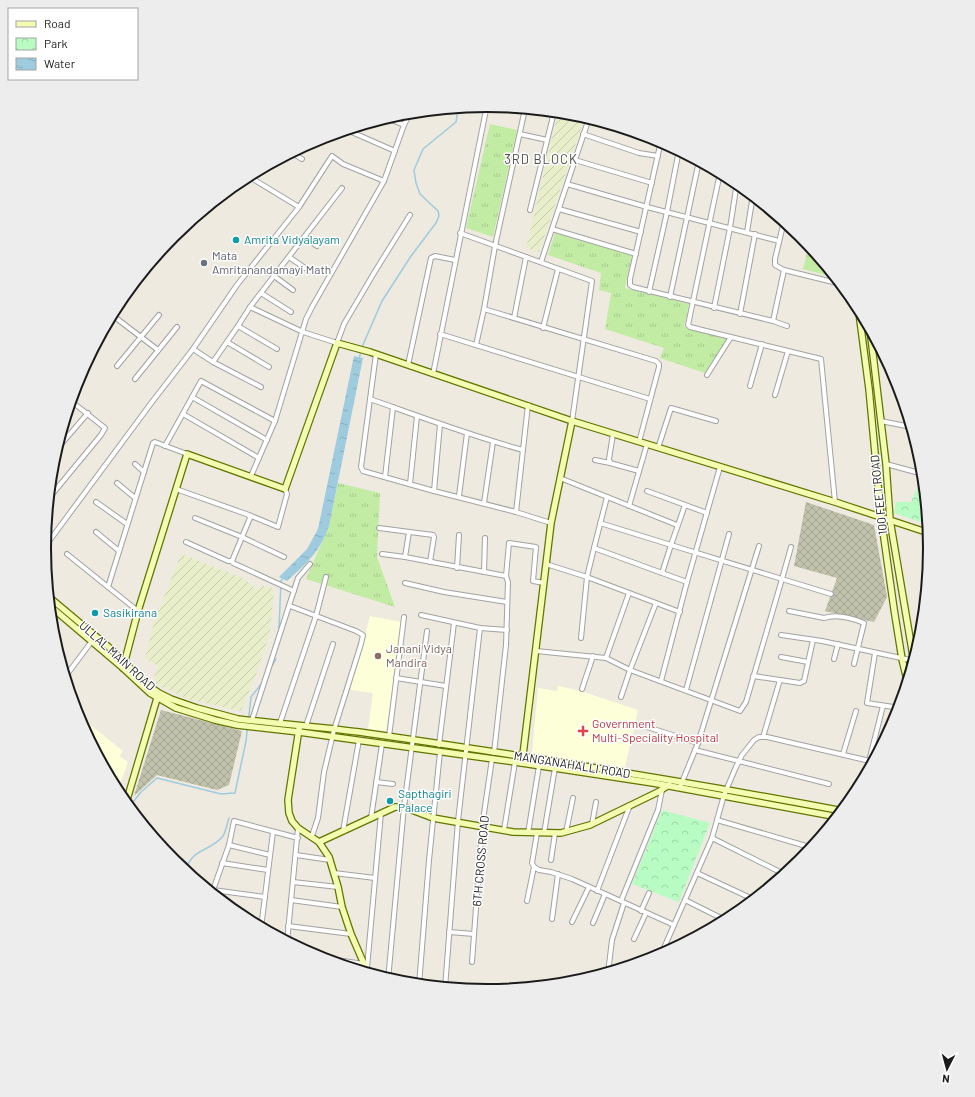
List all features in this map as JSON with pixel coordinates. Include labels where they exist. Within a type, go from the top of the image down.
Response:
[{"type":"street","points":[[433,374],[460,233],[486,112]]},
{"type":"street","points":[[476,345],[495,246],[524,114]]},
{"type":"street","points":[[530,210],[553,117]]},
{"type":"street","points":[[251,476],[276,421],[306,320],[384,181],[407,119]]},
{"type":"street","points":[[396,122],[404,125]]},
{"type":"street","points":[[541,262],[587,124]]},
{"type":"street","points":[[354,133],[395,151]]},
{"type":"street","points":[[520,134],[547,140]]},
{"type":"street","points":[[583,134],[639,153],[658,156]]},
{"type":"street","points":[[660,147],[630,284],[633,287],[650,292],[773,321],[787,326]]},
{"type":"street","points":[[297,156],[302,159]]},
{"type":"street","points":[[51,538],[193,349],[237,285],[299,207],[332,156],[343,164],[384,181]]},
{"type":"street","points":[[650,292],[678,156]]},
{"type":"street","points":[[575,160],[652,183]]},
{"type":"street","points":[[670,297],[698,166]]},
{"type":"street","points":[[719,178],[688,324],[689,326],[821,360],[835,502]]},
{"type":"street","points":[[254,180],[299,207]]},
{"type":"street","points":[[567,184],[687,218],[779,241]]},
{"type":"street","points":[[213,362],[250,307],[342,188]]},
{"type":"street","points":[[714,308],[730,228],[736,190]]},
{"type":"street","points":[[747,232],[752,201]]},
{"type":"street","points":[[559,209],[641,232]]},
{"type":"street","points":[[176,489],[278,527],[287,494],[285,489],[344,324],[410,215]]},
{"type":"street","points":[[782,227],[775,265],[784,270],[833,282]]},
{"type":"street","points":[[552,229],[636,254]]},
{"type":"street","points":[[460,233],[592,281],[572,421],[551,523],[523,760]]},
{"type":"street","points":[[740,314],[755,234]]},
{"type":"street","points":[[305,237],[317,246]]},
{"type":"street","points":[[408,365],[431,258],[435,256],[455,260]]},
{"type":"street","points":[[288,257],[305,268]]},
{"type":"street","points":[[514,318],[526,257]]},
{"type":"street","points":[[543,328],[558,269]]},
{"type":"street","points":[[773,321],[784,270]]},
{"type":"street","points":[[274,276],[293,290]]},
{"type":"street","points":[[261,293],[291,312]]},
{"type":"street","points":[[250,307],[303,332],[370,352],[572,421],[923,531]]},
{"type":"street","points":[[484,309],[656,361],[659,364],[659,367],[639,442]]},
{"type":"street","points":[[117,366],[159,315]]},
{"type":"street","points":[[117,319],[158,350]]},
{"type":"street","name":"100 FEET ROAD","points":[[860,321],[869,389],[881,517],[905,673]]},
{"type":"street","points":[[238,326],[277,348]]},
{"type":"street","points":[[135,379],[177,327]]},
{"type":"street","points":[[440,334],[650,399]]},
{"type":"street","points":[[707,375],[731,337]]},
{"type":"street","name":"100 FEET ROAD","points":[[871,340],[886,464],[890,520],[912,649]]},
{"type":"street","points":[[227,342],[269,367]]},
{"type":"street","points":[[750,386],[762,344]]},
{"type":"street","points":[[193,349],[213,362],[261,387]]},
{"type":"street","points":[[775,395],[788,351]]},
{"type":"street","points":[[376,354],[361,467],[363,471],[434,491],[459,496],[551,523]]},
{"type":"street","points":[[165,446],[201,381],[276,421]]},
{"type":"street","points":[[192,397],[267,440]]},
{"type":"street","points":[[370,399],[493,442],[523,450]]},
{"type":"street","points":[[55,490],[102,435],[105,428],[75,404]]},
{"type":"street","points":[[516,512],[528,405]]},
{"type":"street","points":[[384,476],[394,407]]},
{"type":"street","points":[[658,448],[671,408],[716,421]]},
{"type":"street","points":[[65,439],[88,413]]},
{"type":"street","points":[[183,414],[259,458]]},
{"type":"street","points":[[410,484],[417,416]]},
{"type":"street","points":[[881,420],[906,426]]},
{"type":"street","points":[[434,491],[440,424]]},
{"type":"street","points":[[459,496],[467,433]]},
{"type":"street","points":[[610,463],[609,459],[613,434]]},
{"type":"street","points":[[484,503],[493,442]]},
{"type":"street","points":[[108,587],[153,443],[285,489]]},
{"type":"street","points":[[629,506],[647,444]]},
{"type":"street","points":[[124,665],[138,611],[187,454]]},
{"type":"street","points":[[595,460],[639,471]]},
{"type":"street","points":[[135,464],[144,472]]},
{"type":"street","points":[[886,464],[917,472]]},
{"type":"street","points":[[661,681],[687,582],[720,467]]},
{"type":"street","points":[[560,478],[677,526]]},
{"type":"street","points":[[117,483],[135,498]]},
{"type":"street","points":[[647,491],[708,513]]},
{"type":"street","points":[[582,638],[587,577],[607,497]]},
{"type":"street","points":[[96,502],[127,524]]},
{"type":"street","points":[[662,573],[685,505]]},
{"type":"street","points":[[232,561],[250,518],[249,515]]},
{"type":"street","points":[[195,518],[242,537],[284,557]]},
{"type":"street","points":[[600,523],[831,594]]},
{"type":"street","points":[[379,528],[433,535],[434,537],[430,562]]},
{"type":"street","points":[[96,532],[119,551]]},
{"type":"street","points":[[404,557],[409,532]]},
{"type":"street","points":[[686,690],[729,534]]},
{"type":"street","points":[[457,568],[459,535]]},
{"type":"street","points":[[484,572],[485,538]]},
{"type":"street","points":[[186,542],[228,561],[232,561],[294,591]]},
{"type":"street","name":"6TH CROSS ROAD","points":[[472,962],[482,827],[493,756],[506,645],[508,582],[506,576],[509,543],[536,547],[533,581],[544,582]]},
{"type":"street","points":[[681,785],[698,743],[760,546]]},
{"type":"street","points":[[536,651],[606,658],[630,670],[740,711],[746,702],[791,547]]},
{"type":"street","points":[[594,548],[687,582]]},
{"type":"street","points":[[67,554],[138,611]]},
{"type":"street","points":[[382,554],[506,576]]},
{"type":"street","points":[[252,723],[298,578],[310,564]]},
{"type":"street","points":[[546,564],[587,577],[680,612]]},
{"type":"street","points":[[280,723],[316,616],[326,577]]},
{"type":"street","points":[[405,583],[444,592],[507,602]]},
{"type":"street","points":[[606,658],[629,593]]},
{"type":"street","name":"ULLAL MAIN ROAD","points":[[55,601],[111,649],[124,665]]},
{"type":"street","points":[[621,697],[656,603]]},
{"type":"street","points":[[290,606],[363,635],[332,736],[324,772],[318,818],[312,836]]},
{"type":"street","name":"ULLAL MAIN ROAD","points":[[56,611],[124,665],[158,696],[237,722],[252,723]]},
{"type":"street","points":[[789,611],[824,618],[829,616],[839,616],[864,623],[854,664]]},
{"type":"street","points":[[421,615],[480,628],[507,630]]},
{"type":"street","points":[[389,737],[404,617]]},
{"type":"street","points":[[439,744],[454,623]]},
{"type":"street","points":[[445,983],[458,822],[480,628]]},
{"type":"street","points":[[389,974],[404,807],[428,631]]},
{"type":"street","points":[[781,635],[838,644],[909,660]]},
{"type":"street","points":[[753,676],[800,683],[804,681],[813,640]]},
{"type":"street","points":[[69,672],[92,641]]},
{"type":"street","points":[[306,726],[333,644]]},
{"type":"street","points":[[834,660],[838,644]]},
{"type":"street","points":[[875,653],[867,703],[894,707]]},
{"type":"street","points":[[582,689],[593,656]]},
{"type":"street","points":[[781,657],[808,662]]},
{"type":"street","points":[[396,678],[446,686]]},
{"type":"street","points":[[763,737],[780,680]]},
{"type":"street","points":[[128,796],[158,696]]},
{"type":"street","points":[[664,948],[712,838],[725,792],[739,761],[754,740],[759,736],[767,736],[869,761],[883,706]]},
{"type":"street","points":[[843,754],[856,711]]},
{"type":"street","name":"MANGANAHALLI ROAD","points":[[252,723],[300,725],[413,740],[466,749],[516,762],[523,760],[539,766],[669,783]]},
{"type":"street","name":"MANGANAHALLI ROAD","points":[[252,723],[299,732],[440,752],[523,760],[837,810]]},
{"type":"street","points":[[300,725],[288,800],[290,817],[298,828],[319,842],[330,860],[342,907],[351,934],[366,967]]},
{"type":"street","points":[[647,728],[698,743]]},
{"type":"street","points":[[343,832],[359,740]]},
{"type":"street","points":[[371,818],[382,744]]},
{"type":"street","points":[[695,750],[829,784]]},
{"type":"street","points":[[420,979],[440,752]]},
{"type":"street","points":[[504,830],[516,762]]},
{"type":"street","points":[[528,832],[539,766]]},
{"type":"street","points":[[544,833],[555,768]]},
{"type":"street","points":[[376,782],[393,784]]},
{"type":"street","points":[[319,842],[395,807],[404,807],[434,818],[482,827],[537,833],[566,832],[592,824],[662,789],[669,783]]},
{"type":"street","points":[[609,968],[612,940],[622,902],[658,810],[662,789]]},
{"type":"street","name":"MANGANAHALLI ROAD","points":[[725,792],[833,816]]},
{"type":"street","points":[[566,832],[573,798]]},
{"type":"street","points":[[592,824],[596,802]]},
{"type":"street","points":[[597,891],[630,805]]},
{"type":"street","points":[[366,967],[381,813]]},
{"type":"street","points":[[717,820],[806,846]]},
{"type":"street","points":[[213,888],[229,845],[234,821],[298,838]]},
{"type":"street","points":[[287,937],[298,828]]},
{"type":"street","points":[[261,922],[273,832]]},
{"type":"street","points":[[527,901],[534,867],[532,863],[537,833]]},
{"type":"street","points":[[551,860],[555,833]]},
{"type":"street","points":[[712,838],[780,872]]},
{"type":"street","points":[[229,845],[270,855]]},
{"type":"street","points":[[296,854],[330,860]]},
{"type":"street","points":[[222,862],[268,870]]},
{"type":"street","points":[[534,867],[539,870],[558,874],[674,925]]},
{"type":"street","points":[[334,873],[375,878]]},
{"type":"street","points":[[697,873],[749,897]]},
{"type":"street","points":[[552,919],[558,874]]},
{"type":"street","points":[[293,882],[338,887]]},
{"type":"street","points":[[572,922],[589,887]]},
{"type":"street","points":[[218,892],[265,897]]},
{"type":"street","points":[[641,910],[649,893]]},
{"type":"street","points":[[593,923],[605,894]]},
{"type":"street","points":[[291,900],[342,907]]},
{"type":"street","points":[[685,900],[720,918]]},
{"type":"street","points":[[634,939],[646,913]]},
{"type":"street","points":[[288,926],[351,934]]},
{"type":"street","points":[[449,932],[474,934]]},
{"type":"shaded area","points":[[557,118],[583,123],[539,252],[526,248]]},
{"type":"shaded area","points":[[806,502],[874,525],[887,597],[874,622],[825,611],[837,578],[794,566]]},
{"type":"shaded area","points":[[181,554],[243,578],[256,589],[260,589],[261,585],[274,589],[270,632],[256,675],[241,711],[188,699],[156,684],[154,677],[158,666],[145,658],[154,622]]},
{"type":"shaded area","name":"Janani Vidya Mandira","points":[[370,616],[402,622],[386,731],[368,729],[373,693],[350,690]]},
{"type":"shaded area","name":"Government Multi-Speciality Hospital","points":[[558,686],[581,691],[638,710],[625,767],[532,753],[538,688],[557,691]]},
{"type":"shaded area","points":[[161,710],[242,731],[229,785],[217,790],[157,775],[134,796]]},
{"type":"shaded area","points":[[87,722],[123,751],[120,756],[128,762],[120,784],[109,767]]},
{"type":"green space","points":[[490,124],[517,130],[493,237],[466,228]]},
{"type":"green space","points":[[555,233],[632,255],[625,288],[689,304],[684,327],[728,338],[705,373],[660,358],[664,348],[605,329],[611,293],[599,290],[601,273],[548,255]]},
{"type":"green space","points":[[807,252],[828,276],[803,269]]},
{"type":"green space","points":[[338,483],[380,493],[377,557],[395,607],[306,579],[329,526]]},
{"type":"green space","points":[[919,484],[923,523],[894,513],[896,502],[911,502]]},
{"type":"green space","points":[[662,810],[710,823],[679,902],[632,884]]},
{"type":"water","points":[[354,356],[363,358],[329,526],[317,550],[287,581],[279,577],[307,549],[318,529]]},
{"type":"waterway","points":[[362,347],[382,301],[411,256],[436,223],[439,216],[438,211],[420,194],[416,183],[414,170],[423,149],[456,122],[457,113]]},
{"type":"waterway","points":[[359,359],[361,351]]},
{"type":"waterway","points":[[279,628],[281,581],[283,578]]},
{"type":"waterway","points":[[270,669],[276,659]]},
{"type":"waterway","points":[[133,802],[141,792],[157,778],[221,794],[235,793],[246,741],[251,697],[262,683]]},
{"type":"waterway","points":[[188,865],[197,853],[212,845],[223,836],[229,818]]},
{"type":"place","name":"Amrita Vidyalayam","points":[[236,240]]},
{"type":"place","name":"Mata Amritanandamayi Math","points":[[204,263]]},
{"type":"place","name":"Sasikirana","points":[[95,613]]},
{"type":"place","name":"Janani Vidya Mandira","points":[[378,656]]},
{"type":"place","name":"Government Multi-Speciality Hospital","points":[[583,731]]},
{"type":"place","name":"Sapthagiri Palace","points":[[390,801]]},
{"type":"district","name":"3RD BLOCK","points":[[541,159]]}]
